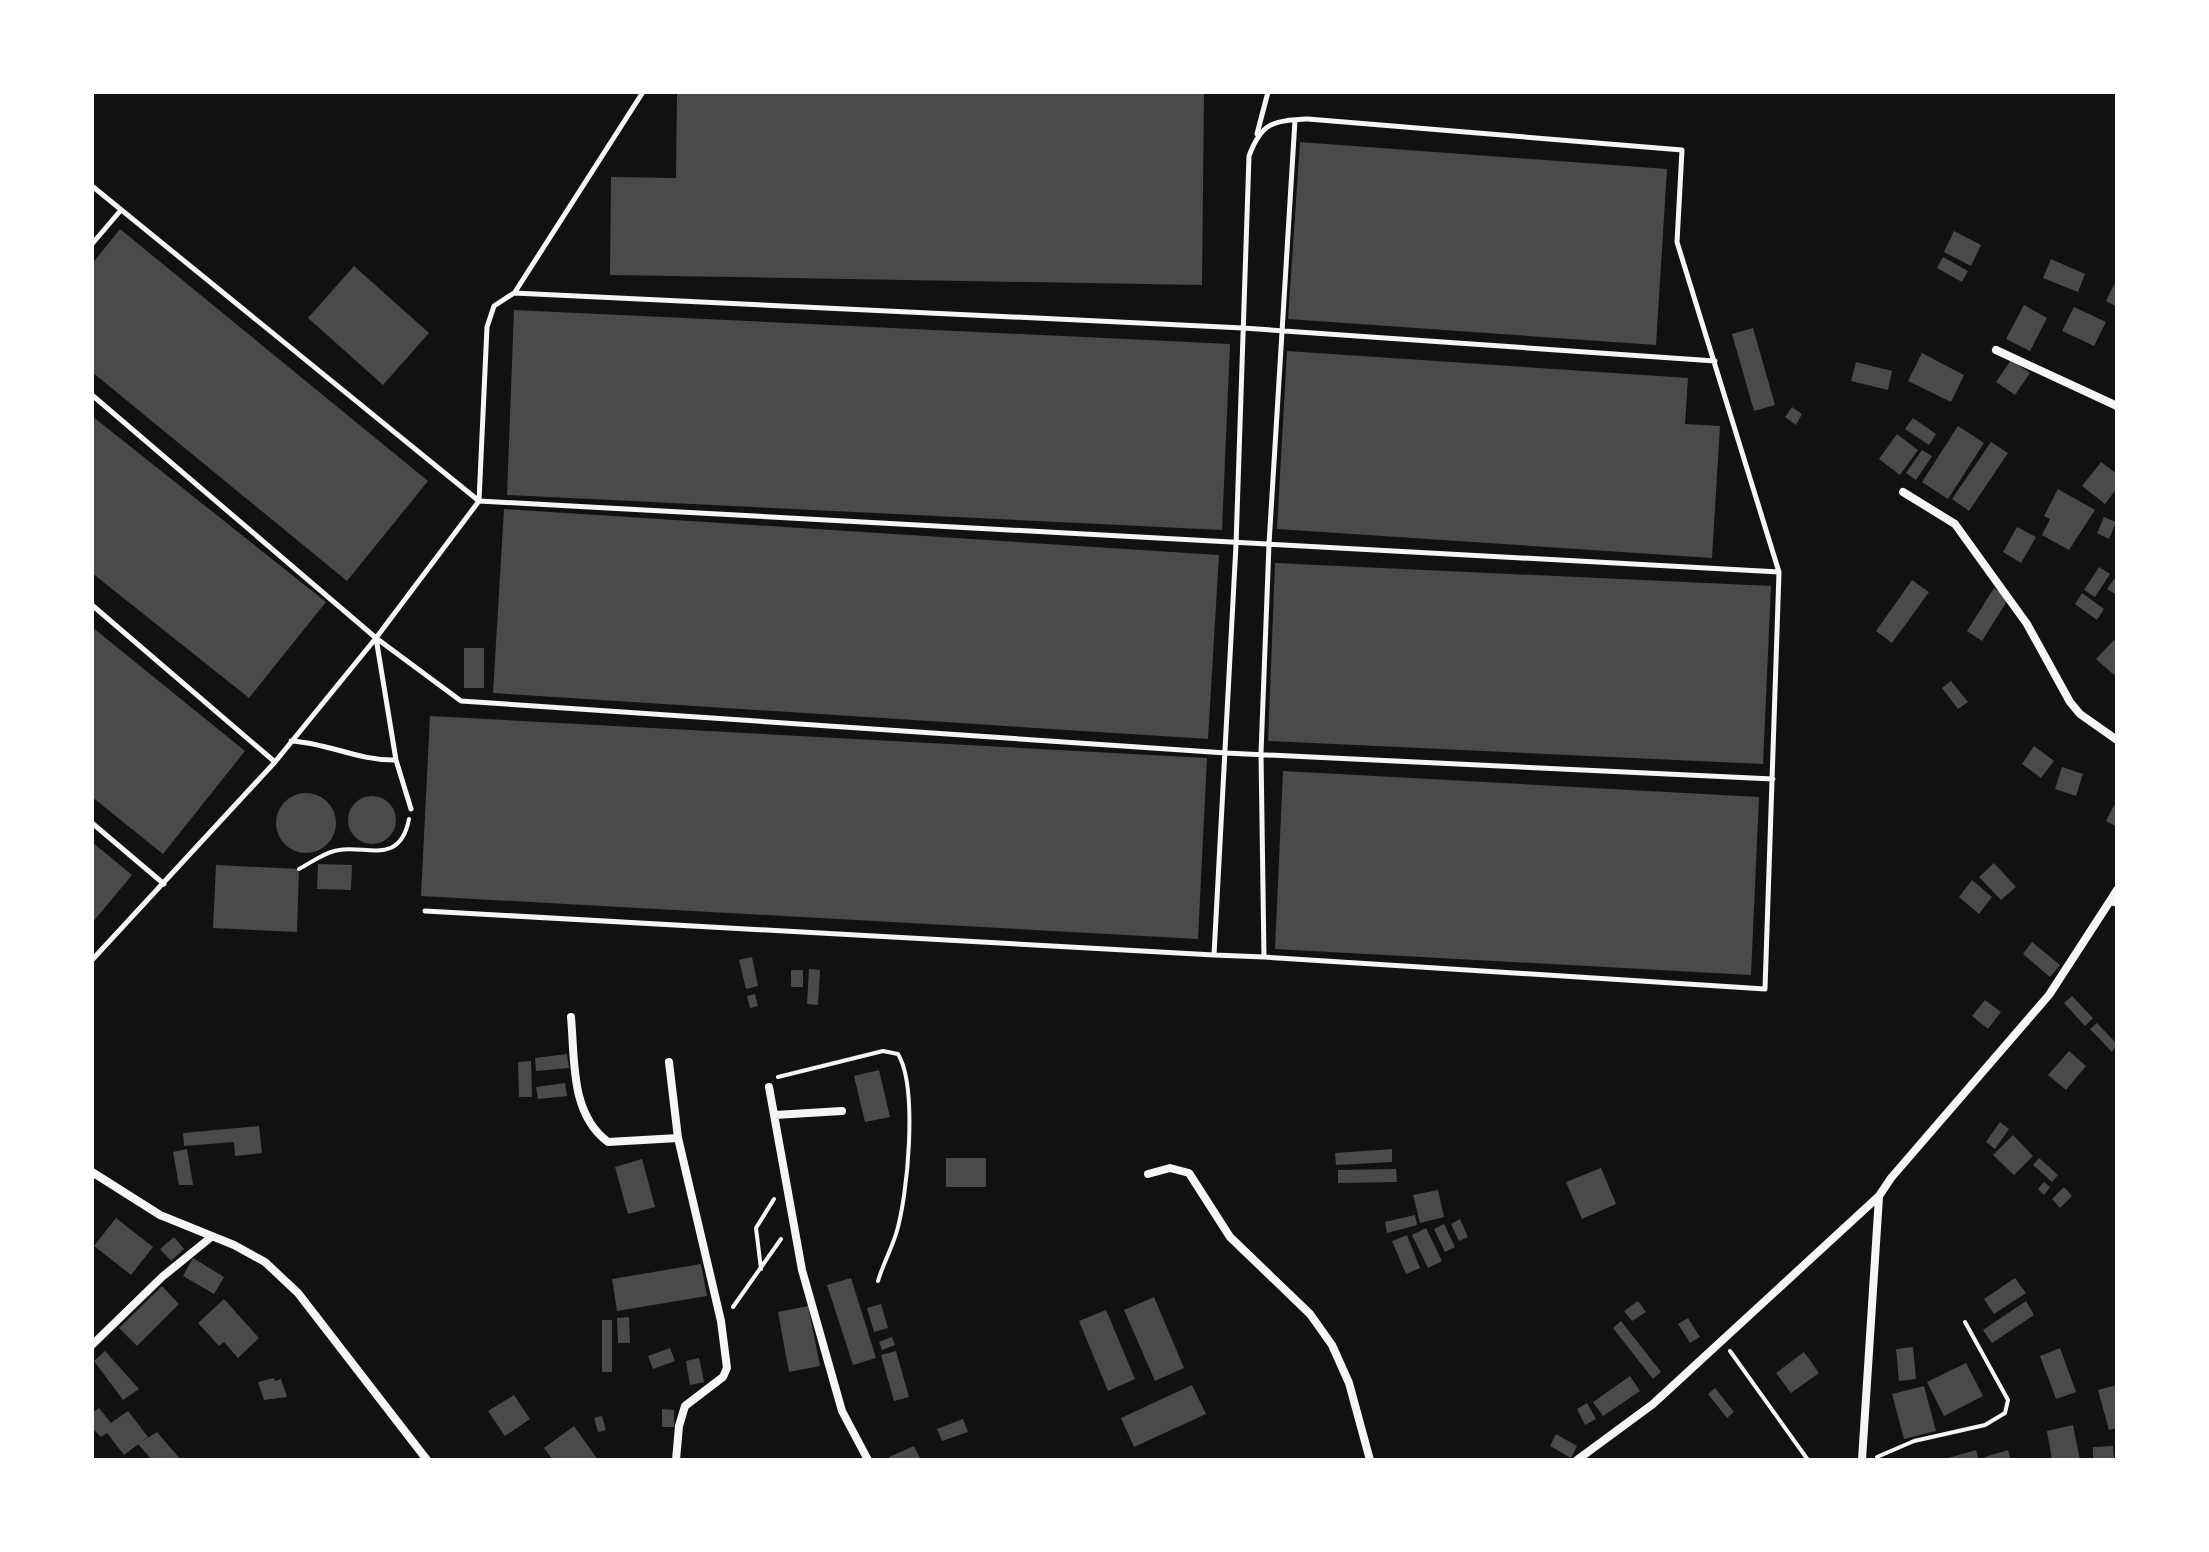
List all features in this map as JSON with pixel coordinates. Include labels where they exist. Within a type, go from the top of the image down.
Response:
[{"type":"street","points":[[1996,350],[2117,406]]},
{"type":"street","points":[[1903,492],[1955,524],[2027,624],[2070,702],[2080,714],[2117,740]]},
{"type":"street","points":[[1577,1460],[1653,1404],[1879,1196],[1891,1178],[2049,995],[2114,902],[2117,890]]},
{"type":"street","points":[[571,1017],[579,1100],[586,1122],[608,1142],[678,1138]]},
{"type":"street","points":[[669,1062],[678,1138],[721,1321],[727,1368],[723,1377],[685,1406],[679,1426],[676,1460]]},
{"type":"street","points":[[769,1087],[802,1270],[842,1411],[868,1460]]},
{"type":"street","points":[[775,1115],[842,1111]]},
{"type":"street","points":[[1148,1174],[1170,1168],[1189,1173],[1230,1237],[1310,1314],[1332,1345],[1349,1383],[1370,1460]]},
{"type":"street","points":[[92,1172],[160,1215],[210,1238],[234,1245],[265,1262],[298,1293],[427,1460]]},
{"type":"street","points":[[1862,1460],[1879,1196]]},
{"type":"street","points":[[92,1345],[162,1277],[210,1238]]},
{"type":"lane","points":[[92,960],[275,762],[376,638],[479,501],[487,327],[494,306],[514,293],[643,92]]},
{"type":"lane","points":[[1214,955],[1236,545],[1249,156],[1268,92]]},
{"type":"lane","points":[[425,911],[1264,957],[1765,989],[1779,572],[1677,242],[1682,150],[1295,120],[1276,121],[1257,134]]},
{"type":"lane","points":[[1264,957],[1261,753],[1269,544],[1295,120]]},
{"type":"lane","points":[[92,186],[479,501],[1236,545],[1269,544],[1779,572]]},
{"type":"lane","points":[[92,244],[121,210]]},
{"type":"lane","points":[[514,293],[1243,328],[1715,361]]},
{"type":"lane","points":[[92,395],[376,638],[461,701],[1226,753],[1773,779]]},
{"type":"lane","points":[[92,605],[275,762]]},
{"type":"lane","points":[[376,638],[396,760],[411,809]]},
{"type":"lane","points":[[290,741],[321,742],[357,757],[396,760]]},
{"type":"lane","points":[[92,823],[164,884]]},
{"type":"path","points":[[299,869],[334,851],[351,848],[374,854],[396,844],[407,830],[411,809]]},
{"type":"path","points":[[769,1087],[775,1078],[883,1051],[898,1054],[905,1066],[910,1091],[905,1189],[896,1234],[878,1281]]},
{"type":"path","points":[[761,1272],[756,1228],[769,1204],[788,1185]]},
{"type":"path","points":[[721,1321],[761,1272],[792,1220]]},
{"type":"path","points":[[1871,1460],[1914,1441],[1985,1425],[2005,1413],[2008,1400],[1965,1322]]},
{"type":"path","points":[[1722,1340],[1808,1460]]},
{"type":"building","points":[[677,92],[1204,92],[1202,285],[610,275],[611,177],[676,178]]},
{"type":"building","points":[[1300,142],[1667,169],[1656,345],[1288,319]]},
{"type":"building","points":[[120,229],[428,481],[347,581],[92,372],[92,264]]},
{"type":"building","points":[[1954,231],[1981,245],[1971,266],[1944,252]]},
{"type":"building","points":[[1943,257],[1968,271],[1962,282],[1937,268]]},
{"type":"building","points":[[2051,259],[2085,274],[2078,292],[2043,278]]},
{"type":"building","points":[[354,266],[429,333],[383,385],[308,318]]},
{"type":"building","points":[[2117,278],[2117,307],[2106,301]]},
{"type":"building","points":[[2024,305],[2047,318],[2030,351],[2006,339]]},
{"type":"building","points":[[2074,307],[2106,322],[2094,346],[2062,331]]},
{"type":"building","points":[[514,310],[1230,344],[1222,530],[507,495]]},
{"type":"building","points":[[1753,328],[1775,405],[1754,411],[1732,334]]},
{"type":"building","points":[[1287,351],[1688,378],[1685,424],[1720,426],[1712,558],[1277,529]]},
{"type":"building","points":[[1922,353],[1964,375],[1951,402],[1908,381]]},
{"type":"building","points":[[2011,360],[2030,373],[2015,395],[1996,382]]},
{"type":"building","points":[[1856,362],[1892,371],[1888,390],[1851,381]]},
{"type":"building","points":[[1792,407],[1802,414],[1796,425],[1785,417]]},
{"type":"building","points":[[92,416],[326,602],[249,698],[92,573]]},
{"type":"building","points":[[1913,418],[1936,434],[1929,445],[1905,429]]},
{"type":"building","points":[[1958,426],[1984,443],[1948,499],[1922,482]]},
{"type":"building","points":[[1897,434],[1918,450],[1900,475],[1879,459]]},
{"type":"building","points":[[1991,442],[2008,453],[1969,511],[1952,499]]},
{"type":"building","points":[[1922,450],[1932,456],[1916,480],[1906,473]]},
{"type":"building","points":[[2101,462],[2117,474],[2117,488],[2105,504],[2082,486]]},
{"type":"building","points":[[2058,489],[2095,510],[2069,550],[2042,535],[2050,519],[2044,516]]},
{"type":"building","points":[[504,509],[1219,555],[1208,739],[493,693]]},
{"type":"building","points":[[2104,517],[2116,522],[2109,539],[2097,533]]},
{"type":"building","points":[[2017,527],[2036,537],[2021,563],[2003,552]]},
{"type":"building","points":[[1275,563],[1771,586],[1763,764],[1268,741]]},
{"type":"building","points":[[2099,567],[2110,574],[2095,597],[2084,590]]},
{"type":"building","points":[[2114,579],[2117,582],[2115,594],[2107,589]]},
{"type":"building","points":[[1912,580],[1929,592],[1892,643],[1876,631]]},
{"type":"building","points":[[1994,588],[2009,598],[1982,641],[1967,631]]},
{"type":"building","points":[[2082,593],[2104,609],[2097,620],[2075,604]]},
{"type":"building","points":[[92,627],[245,751],[163,854],[92,797]]},
{"type":"building","points":[[2114,640],[2117,643],[2117,672],[2114,675],[2096,659]]},
{"type":"building","points":[[464,648],[484,648],[484,688],[464,688]]},
{"type":"building","points":[[1951,681],[1968,702],[1958,709],[1942,688]]},
{"type":"building","points":[[430,716],[1207,758],[1198,939],[421,896]]},
{"type":"building","points":[[2034,746],[2054,761],[2041,778],[2022,764]]},
{"type":"building","points":[[2062,767],[2083,774],[2076,796],[2055,789]]},
{"type":"building","points":[[1283,771],[1759,797],[1751,975],[1275,949]]},
{"type":"building","points":[[306,793],[327,802],[336,823],[327,844],[306,853],[285,844],[276,823],[285,802]]},
{"type":"building","points":[[372,796],[389,803],[396,820],[389,837],[372,844],[355,837],[348,820],[355,803]]},
{"type":"building","points":[[2114,805],[2117,807],[2117,827],[2106,821]]},
{"type":"building","points":[[92,842],[132,875],[92,923]]},
{"type":"building","points":[[1994,863],[2016,887],[2001,900],[1979,877]]},
{"type":"building","points":[[318,864],[352,865],[351,890],[317,889]]},
{"type":"building","points":[[216,865],[299,869],[297,932],[213,928]]},
{"type":"building","points":[[1972,880],[1992,897],[1979,914],[1959,897]]},
{"type":"building","points":[[2032,942],[2060,965],[2050,977],[2023,954]]},
{"type":"building","points":[[752,957],[758,986],[746,989],[739,960]]},
{"type":"building","points":[[809,969],[820,970],[818,1005],[807,1004]]},
{"type":"building","points":[[791,970],[803,970],[803,987],[791,987]]},
{"type":"building","points":[[755,994],[758,1006],[750,1008],[747,996]]},
{"type":"building","points":[[2072,996],[2093,1018],[2085,1026],[2064,1003]]},
{"type":"building","points":[[1985,1000],[2001,1012],[1988,1029],[1972,1016]]},
{"type":"building","points":[[2097,1023],[2117,1044],[2112,1052],[2090,1029]]},
{"type":"building","points":[[2069,1051],[2086,1066],[2066,1090],[2048,1075]]},
{"type":"building","points":[[567,1054],[569,1068],[536,1071],[535,1058]]},
{"type":"building","points":[[531,1061],[532,1097],[519,1097],[518,1062]]},
{"type":"building","points":[[879,1070],[890,1117],[865,1122],[854,1076]]},
{"type":"building","points":[[565,1083],[567,1096],[538,1099],[536,1087]]},
{"type":"building","points":[[2000,1122],[2009,1129],[1995,1149],[1986,1142]]},
{"type":"building","points":[[259,1126],[262,1153],[235,1156],[234,1142],[184,1146],[183,1133]]},
{"type":"building","points":[[2013,1135],[2033,1156],[2014,1175],[1993,1155]]},
{"type":"building","points":[[187,1149],[193,1185],[179,1185],[173,1152]]},
{"type":"building","points":[[1392,1149],[1392,1162],[1336,1165],[1335,1153]]},
{"type":"building","points":[[946,1158],[986,1158],[986,1187],[946,1187]]},
{"type":"building","points":[[2039,1158],[2058,1175],[2052,1182],[2033,1165]]},
{"type":"building","points":[[642,1159],[655,1207],[628,1214],[615,1167]]},
{"type":"building","points":[[1601,1168],[1616,1204],[1582,1219],[1566,1182]]},
{"type":"building","points":[[1396,1169],[1397,1182],[1338,1183],[1338,1170]]},
{"type":"building","points":[[2044,1182],[2050,1187],[2044,1195],[2038,1189]]},
{"type":"building","points":[[2064,1187],[2072,1196],[2060,1208],[2052,1199]]},
{"type":"building","points":[[1438,1190],[1444,1217],[1420,1223],[1413,1195]]},
{"type":"building","points":[[1415,1215],[1417,1225],[1387,1233],[1385,1222]]},
{"type":"building","points":[[116,1218],[153,1247],[131,1275],[94,1246]]},
{"type":"building","points":[[1460,1219],[1468,1237],[1459,1241],[1451,1224]]},
{"type":"building","points":[[1444,1224],[1455,1247],[1445,1252],[1434,1229]]},
{"type":"building","points":[[1426,1228],[1442,1261],[1428,1268],[1412,1235]]},
{"type":"building","points":[[1407,1235],[1420,1268],[1406,1274],[1392,1241]]},
{"type":"building","points":[[174,1237],[184,1249],[171,1261],[160,1249]]},
{"type":"building","points":[[193,1258],[224,1277],[214,1294],[183,1276]]},
{"type":"building","points":[[701,1264],[707,1296],[617,1311],[612,1279]]},
{"type":"building","points":[[851,1278],[876,1358],[853,1365],[827,1285]]},
{"type":"building","points":[[2015,1278],[2026,1293],[1994,1314],[1984,1299]]},
{"type":"building","points":[[162,1286],[179,1304],[137,1346],[119,1328]]},
{"type":"building","points":[[1154,1297],[1184,1368],[1155,1381],[1124,1310]]},
{"type":"building","points":[[224,1299],[259,1338],[238,1358],[224,1342],[219,1346],[198,1323]]},
{"type":"building","points":[[1638,1301],[1646,1312],[1632,1321],[1624,1311]]},
{"type":"building","points":[[2026,1301],[2034,1315],[1992,1343],[1983,1330]]},
{"type":"building","points":[[881,1304],[888,1328],[874,1332],[867,1308]]},
{"type":"building","points":[[808,1306],[820,1366],[789,1372],[778,1312]]},
{"type":"building","points":[[1106,1310],[1135,1379],[1108,1391],[1079,1321]]},
{"type":"building","points":[[629,1317],[630,1343],[618,1343],[617,1318]]},
{"type":"building","points":[[1688,1318],[1700,1337],[1690,1343],[1678,1324]]},
{"type":"building","points":[[602,1320],[612,1320],[612,1372],[602,1372]]},
{"type":"building","points":[[1621,1321],[1661,1372],[1653,1379],[1613,1328]]},
{"type":"building","points":[[892,1337],[895,1345],[882,1350],[879,1342]]},
{"type":"building","points":[[1913,1347],[1916,1379],[1899,1381],[1896,1349]]},
{"type":"building","points":[[670,1348],[675,1361],[653,1369],[648,1356]]},
{"type":"building","points":[[2060,1348],[2076,1392],[2056,1399],[2040,1356]]},
{"type":"building","points":[[105,1351],[139,1389],[123,1400],[94,1361]]},
{"type":"building","points":[[896,1351],[909,1397],[894,1401],[881,1355]]},
{"type":"building","points":[[1804,1352],[1819,1373],[1791,1393],[1776,1373]]},
{"type":"building","points":[[699,1358],[704,1382],[690,1385],[686,1361]]},
{"type":"building","points":[[1966,1363],[1983,1396],[1944,1416],[1927,1382]]},
{"type":"building","points":[[1630,1376],[1640,1391],[1603,1416],[1593,1402]]},
{"type":"building","points":[[274,1378],[275,1381],[281,1379],[287,1397],[264,1400],[258,1382]]},
{"type":"building","points":[[1192,1385],[1206,1414],[1134,1447],[1121,1418]]},
{"type":"building","points":[[2117,1385],[2117,1428],[2109,1430],[2098,1390]]},
{"type":"building","points":[[1924,1386],[1936,1431],[1904,1439],[1892,1394]]},
{"type":"building","points":[[1715,1388],[1734,1412],[1727,1418],[1708,1394]]},
{"type":"building","points":[[514,1395],[530,1419],[505,1436],[488,1411]]},
{"type":"building","points":[[1587,1403],[1596,1419],[1585,1425],[1577,1409]]},
{"type":"building","points":[[99,1408],[111,1423],[128,1411],[148,1437],[124,1455],[107,1433],[101,1437],[92,1428],[92,1413]]},
{"type":"building","points":[[662,1409],[674,1410],[674,1427],[662,1427]]},
{"type":"building","points":[[602,1416],[606,1430],[598,1432],[594,1418]]},
{"type":"building","points":[[963,1419],[968,1432],[942,1441],[937,1429]]},
{"type":"building","points":[[2073,1425],[2080,1460],[2052,1460],[2047,1431]]},
{"type":"building","points":[[574,1426],[598,1460],[553,1460],[544,1448]]},
{"type":"building","points":[[157,1432],[181,1460],[152,1460],[138,1444]]},
{"type":"building","points":[[1556,1434],[1577,1446],[1571,1458],[1550,1446]]},
{"type":"building","points":[[914,1446],[921,1460],[890,1460],[889,1457]]},
{"type":"building","points":[[2113,1446],[2114,1460],[2093,1460],[2093,1447]]},
{"type":"building","points":[[1976,1450],[1979,1460],[1948,1458]]},
{"type":"building","points":[[2008,1450],[2011,1460],[1986,1460],[1985,1457]]}]
